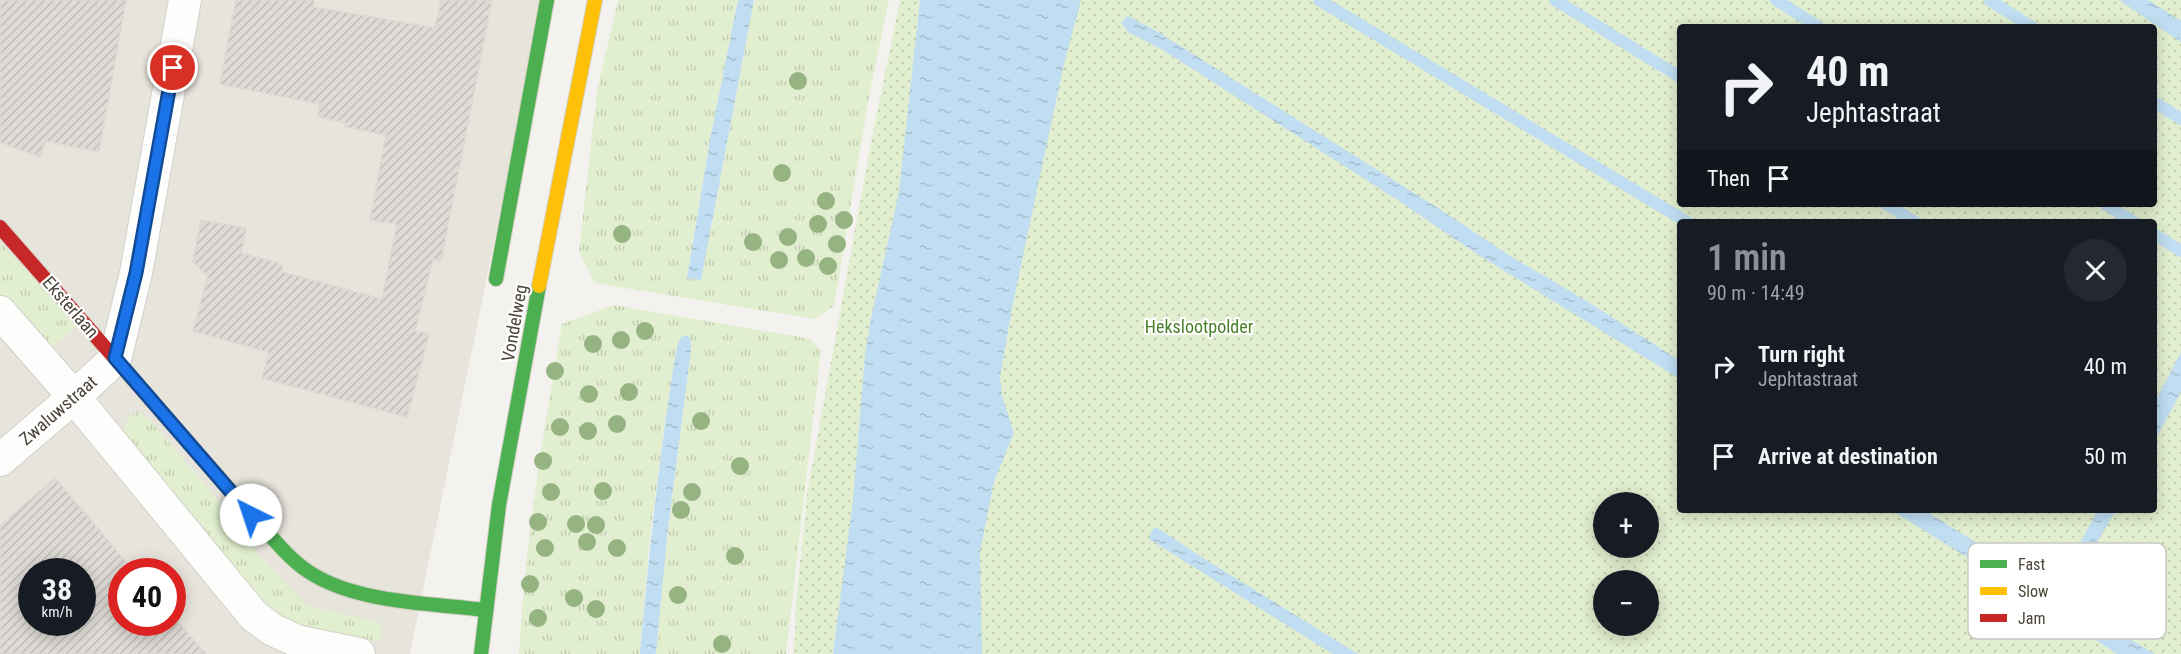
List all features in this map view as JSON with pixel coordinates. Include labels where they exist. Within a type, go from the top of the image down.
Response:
[{"type":"street","points":[[115,358],[136,273],[185,0]]},
{"type":"street","name":"Vondelweg","points":[[496,279],[546,0]]},
{"type":"street","name":"Vondelweg","points":[[481,654],[499,505],[595,0]]},
{"type":"street","name":"Eksterlaan","points":[[0,227],[274,541],[299,565],[318,577],[361,593],[485,610]]},
{"type":"street","points":[[0,312],[74,397],[254,616],[273,630],[300,642],[359,654]]},
{"type":"street","name":"Zwaluwstraat","points":[[0,460],[74,397],[115,358]]},
{"type":"shaded area","points":[[0,0],[553,0],[504,193],[410,654],[0,654]]},
{"type":"green space","points":[[618,0],[738,0],[711,134],[687,277],[701,280],[754,0],[889,0],[870,91],[834,306],[815,319],[594,283],[579,251],[597,91]]},
{"type":"green space","name":"Hekslootpolder","points":[[900,0],[2181,0],[2181,654],[794,654],[796,605],[807,494],[872,137]]},
{"type":"green space","points":[[0,242],[77,326],[46,352],[0,300]]},
{"type":"green space","points":[[614,305],[811,339],[821,351],[786,654],[656,654],[668,528],[691,350],[666,414],[649,546],[640,654],[519,654],[530,530],[562,324]]},
{"type":"green space","points":[[138,411],[150,420],[222,505],[257,553],[308,606],[379,622],[382,627],[381,638],[373,641],[303,630],[260,603],[123,433],[128,417]]},
{"type":"water","points":[[738,0],[754,0],[701,280],[687,278],[711,134]]},
{"type":"water","points":[[920,0],[1081,0],[1064,64],[1038,185],[1000,377],[1002,396],[1014,433],[994,482],[980,552],[982,654],[833,654],[853,500],[865,355],[899,192]]},
{"type":"water","points":[[2119,0],[2148,0],[2181,21],[2181,42]]},
{"type":"water","points":[[1128,16],[1158,32],[1512,257],[1585,300],[1677,359],[1677,377],[1477,254],[1396,199],[1163,50],[1128,32],[1121,22]]},
{"type":"water","points":[[686,335],[690,338],[691,350],[668,528],[656,654],[640,654],[665,423],[677,346],[681,337]]},
{"type":"water","points":[[2181,352],[2181,392],[2157,436],[2157,398]]},
{"type":"water","points":[[1896,513],[1929,513],[1977,543],[1968,543],[1968,558]]},
{"type":"water","points":[[2096,513],[2114,513],[2097,543],[2080,543]]},
{"type":"water","points":[[1156,527],[1358,654],[1333,654],[1149,539],[1152,530]]},
{"type":"water","points":[[2094,639],[2130,639],[2155,654],[2117,654]]},
{"type":"building","points":[[0,0],[126,0],[99,152],[45,141],[40,157],[0,142]]},
{"type":"building","points":[[236,0],[314,0],[313,7],[435,28],[441,0],[492,0],[441,261],[433,259],[415,331],[429,334],[407,417],[262,378],[269,352],[193,331],[208,276],[193,262],[201,220],[246,228],[241,253],[282,264],[282,272],[382,299],[397,224],[370,220],[386,135],[345,127],[346,123],[318,117],[320,104],[220,84]]},
{"type":"building","points":[[55,478],[123,558],[108,558],[108,636],[186,636],[186,631],[206,654],[0,654],[0,526]]},
{"type":"waterway","points":[[1319,0],[1682,219]]},
{"type":"waterway","points":[[1555,0],[1677,75]]},
{"type":"waterway","points":[[1776,0],[1814,24]]},
{"type":"waterway","points":[[1989,0],[2027,24]]},
{"type":"waterway","points":[[2157,104],[2181,119]]},
{"type":"waterway","points":[[1891,207],[1910,219]]},
{"type":"waterway","points":[[2110,207],[2129,219]]},
{"type":"waterway","points":[[2157,236],[2181,251]]},
{"type":"traffic: fast","points":[[496,279],[547,0]]},
{"type":"traffic: fast","points":[[481,654],[499,505],[539,286]]},
{"type":"traffic: fast","points":[[256,520],[294,560],[309,572],[328,582],[371,596],[485,610]]},
{"type":"traffic: slow","points":[[539,286],[595,0]]},
{"type":"traffic: jam","points":[[0,227],[256,520]]},
{"type":"route","points":[[173,68],[136,273],[115,358],[251,515]]}]
